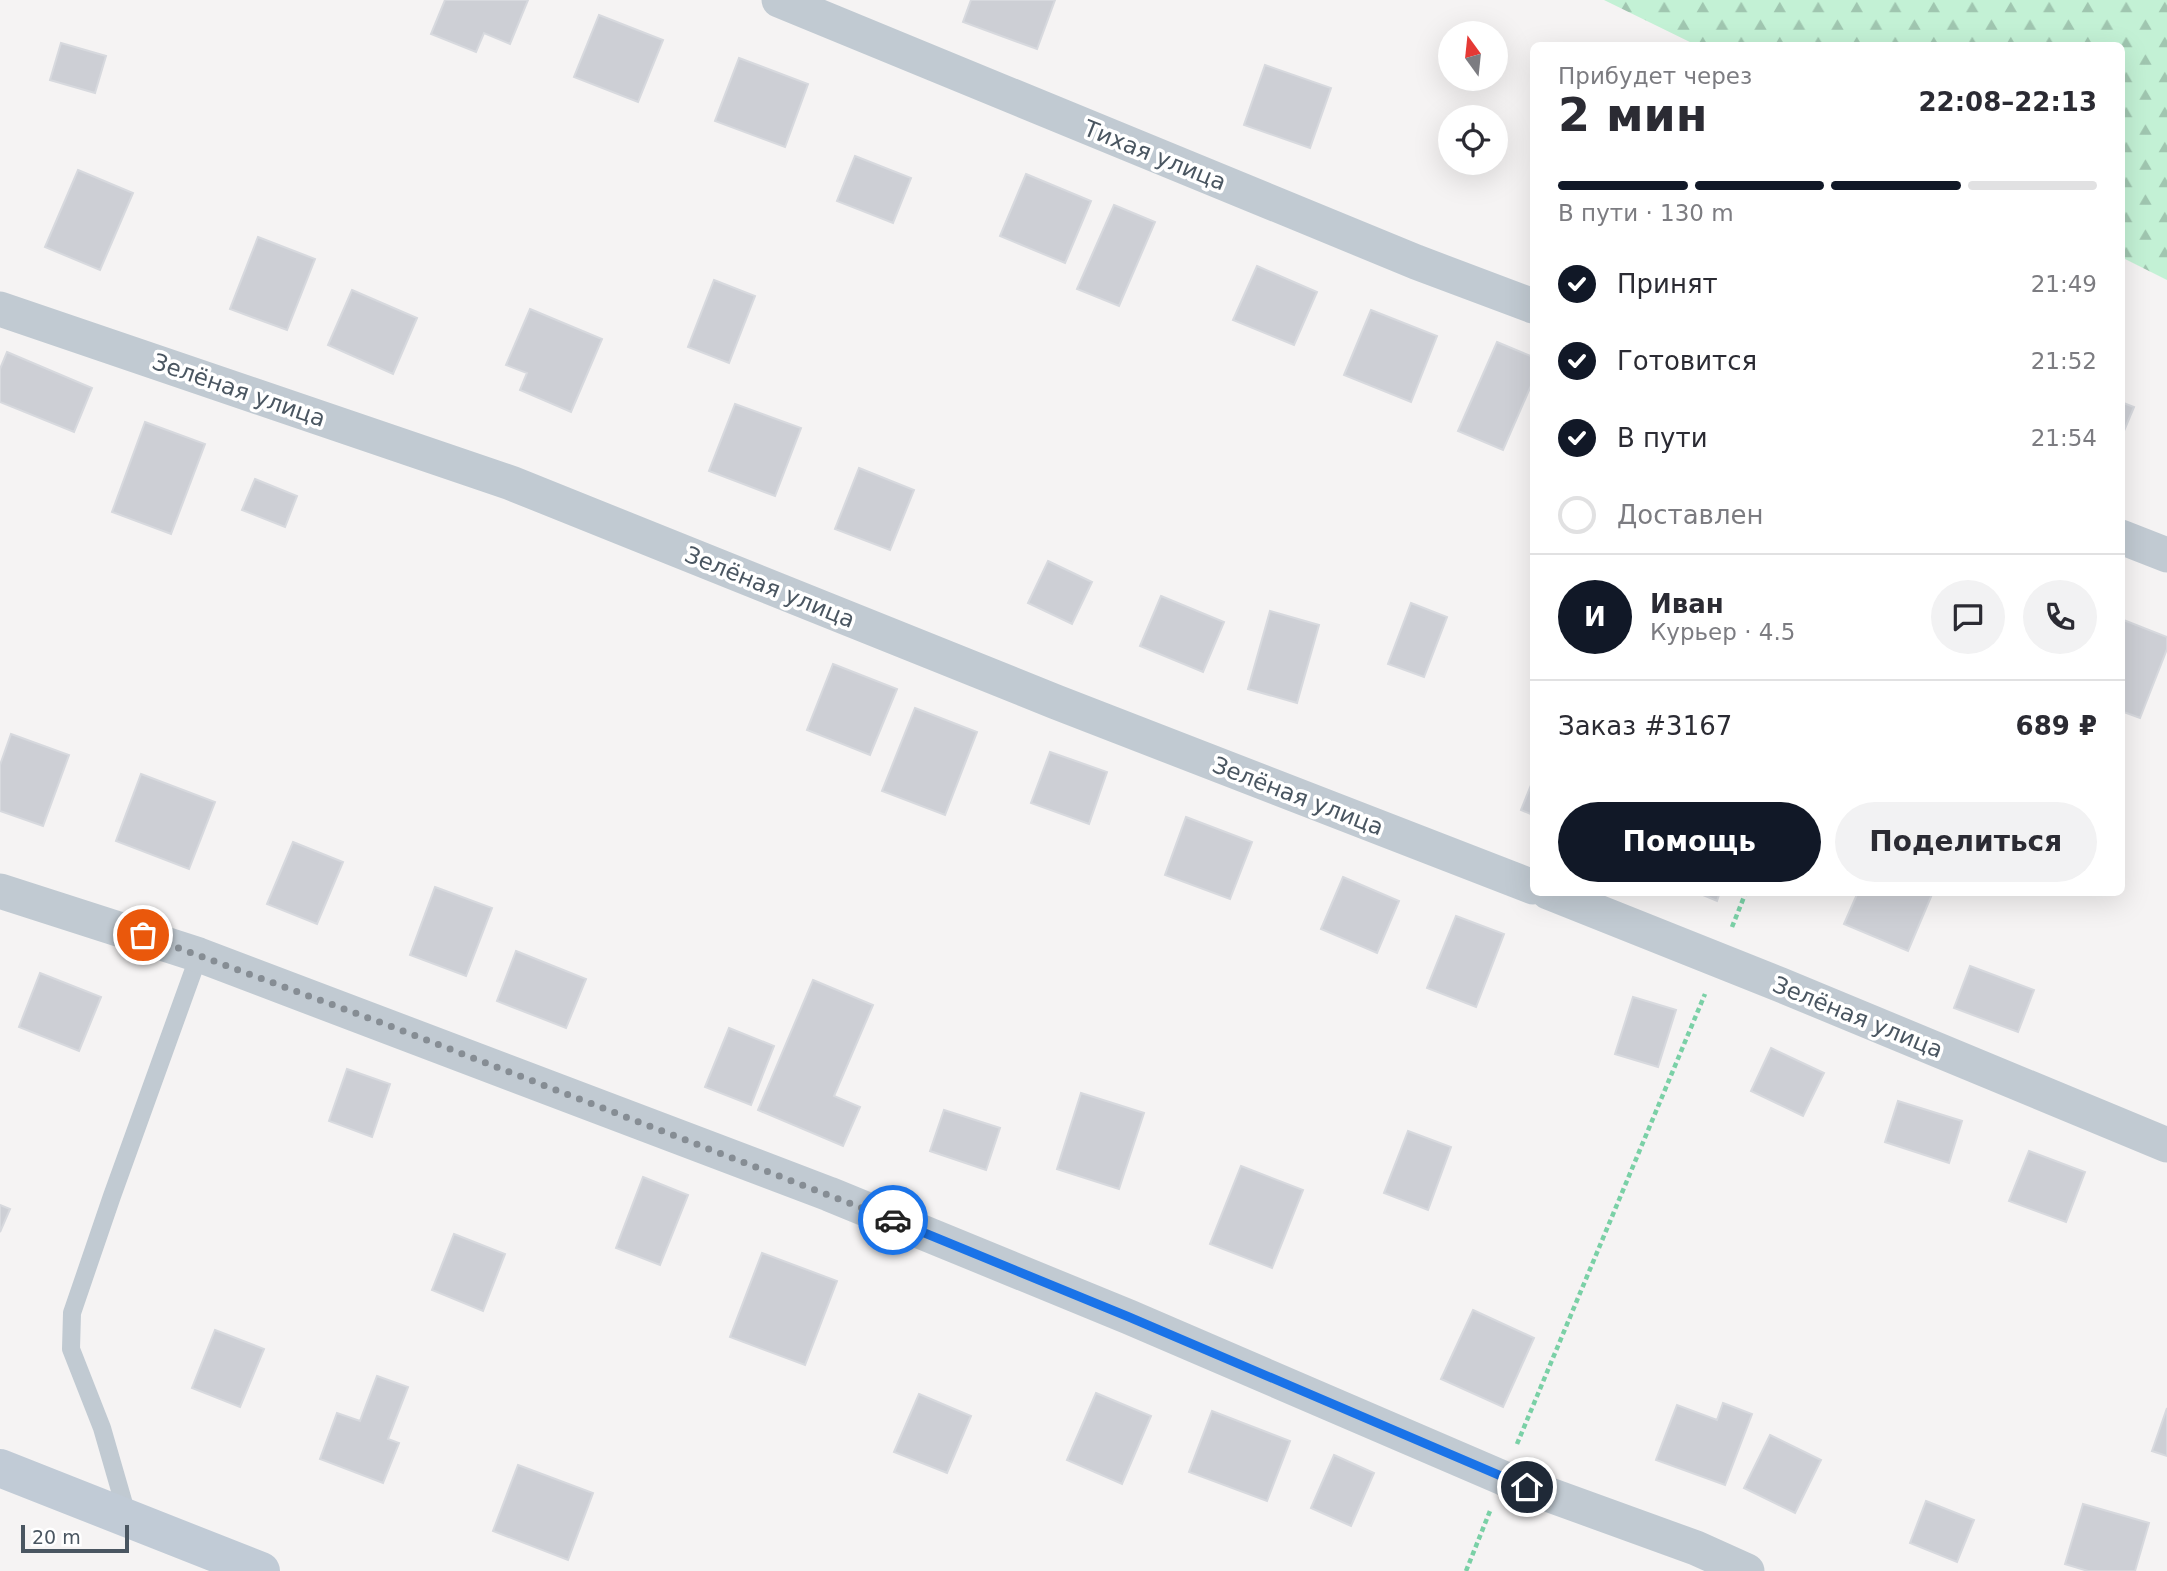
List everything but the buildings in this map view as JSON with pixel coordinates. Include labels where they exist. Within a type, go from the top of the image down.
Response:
[{"type":"street","name":"Тихая улица","points":[[779,0],[1403,256],[1530,305]]},
{"type":"street","name":"Зелёная улица","points":[[0,309],[511,483],[1056,702],[1530,886]]},
{"type":"street","points":[[2125,539],[2167,555]]},
{"type":"street","points":[[0,891],[199,955],[829,1194],[1129,1317],[1503,1478],[1696,1548],[1747,1571]]},
{"type":"street","name":"Зелёная улица","points":[[1558,896],[2167,1144]]},
{"type":"street","points":[[0,1468],[261,1571]]},
{"type":"lane","points":[[128,1518],[102,1428],[71,1349],[72,1313],[199,955]]},
{"type":"path","points":[[1466,1571],[1744,896]]},
{"type":"green space","points":[[1604,0],[2167,0],[2167,280],[2125,259],[2125,42],[1690,42]]},
{"type":"way so far","points":[[143,935],[385,1024],[893,1220]]},
{"type":"route","points":[[893,1220],[1129,1317],[1527,1487]]}]
